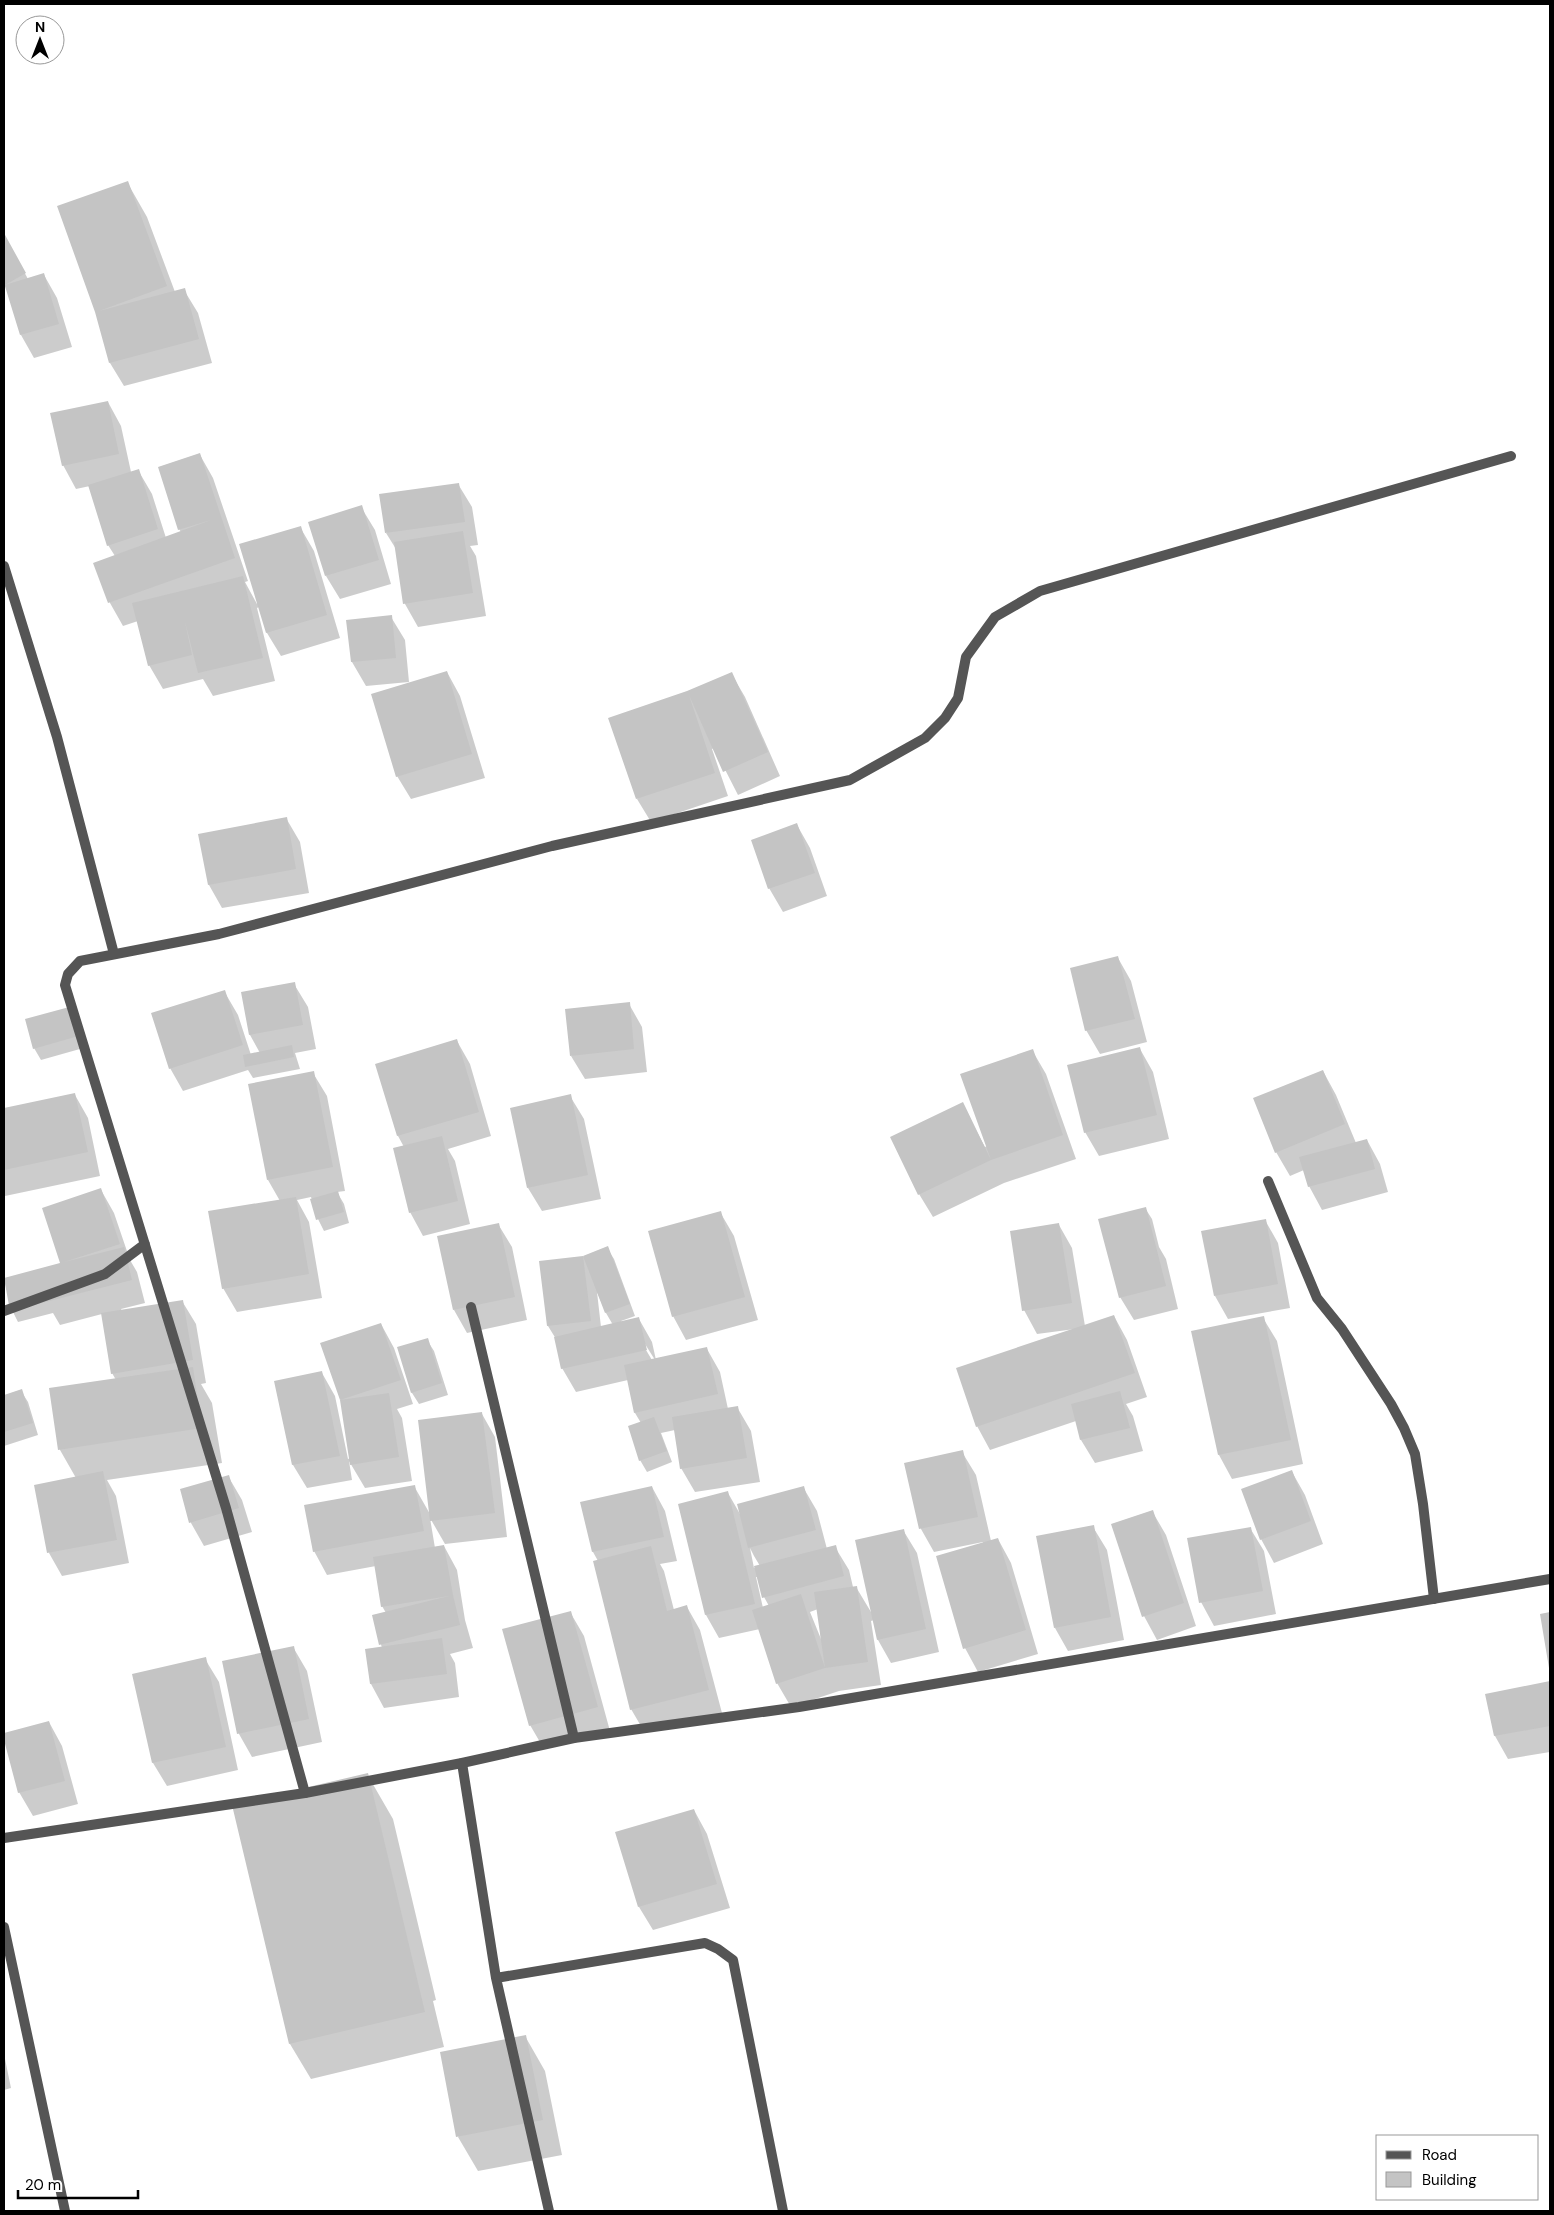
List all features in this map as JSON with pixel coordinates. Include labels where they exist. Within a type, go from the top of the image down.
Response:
[{"type":"street","points":[[306,1793],[226,1508],[65,985],[68,974],[80,961],[219,934],[552,846],[850,780],[924,738],[938,725],[958,698],[966,657],[995,617],[1040,591],[1511,456]]},
{"type":"street","points":[[4,566],[57,737],[114,954]]},
{"type":"street","points":[[1268,1181],[1317,1298],[1342,1329],[1391,1404],[1415,1454],[1434,1599]]},
{"type":"street","points":[[4,1310],[105,1274],[145,1244]]},
{"type":"street","points":[[471,1308],[574,1738]]},
{"type":"street","points":[[4,1838],[306,1793],[462,1763],[574,1738],[799,1707],[1550,1579]]},
{"type":"street","points":[[462,1763],[496,1978],[549,2211]]},
{"type":"street","points":[[4,1927],[65,2211]]},
{"type":"street","points":[[496,1978],[705,1943],[718,1949],[733,1960],[783,2211]]},
{"type":"building","points":[[128,181],[167,286],[99,311],[185,288],[199,339],[109,363],[95,312],[57,206]]},
{"type":"building","points":[[4,233],[26,273],[5,285],[44,273],[59,324],[20,335],[4,283]]},
{"type":"building","points":[[108,401],[119,454],[62,466],[50,413]]},
{"type":"building","points":[[200,453],[235,558],[108,603],[93,563],[211,520],[178,530],[158,467]]},
{"type":"building","points":[[139,469],[158,529],[107,546],[88,485]]},
{"type":"building","points":[[459,483],[465,522],[385,533],[379,494]]},
{"type":"building","points":[[362,505],[379,560],[325,576],[308,522]]},
{"type":"building","points":[[301,526],[327,615],[266,633],[239,544]]},
{"type":"building","points":[[463,531],[473,593],[403,604],[394,542]]},
{"type":"building","points":[[243,576],[263,658],[198,673],[185,622],[192,655],[148,666],[132,603]]},
{"type":"building","points":[[392,615],[396,658],[351,662],[346,620]]},
{"type":"building","points":[[447,671],[472,754],[396,777],[371,694]]},
{"type":"building","points":[[732,672],[768,752],[723,772],[689,695],[715,773],[636,799],[608,718],[687,691]]},
{"type":"building","points":[[287,817],[296,869],[208,885],[198,834]]},
{"type":"building","points":[[797,823],[815,873],[768,889],[751,840]]},
{"type":"building","points":[[1118,956],[1135,1019],[1085,1031],[1070,968]]},
{"type":"building","points":[[295,982],[303,1025],[249,1035],[241,992]]},
{"type":"building","points":[[225,990],[243,1045],[169,1069],[151,1013]]},
{"type":"building","points":[[630,1002],[634,1049],[570,1056],[565,1009]]},
{"type":"building","points":[[73,1006],[82,1035],[33,1049],[25,1019]]},
{"type":"building","points":[[457,1039],[479,1112],[397,1136],[375,1064]]},
{"type":"building","points":[[292,1045],[294,1057],[245,1067],[243,1055]]},
{"type":"building","points":[[1140,1047],[1157,1115],[1084,1133],[1067,1065]]},
{"type":"building","points":[[1033,1049],[1063,1135],[991,1160],[960,1074]]},
{"type":"building","points":[[1323,1070],[1345,1124],[1275,1153],[1253,1098]]},
{"type":"building","points":[[314,1071],[333,1167],[267,1180],[248,1084]]},
{"type":"building","points":[[75,1093],[88,1152],[4,1170],[4,1108]]},
{"type":"building","points":[[571,1094],[588,1175],[527,1188],[510,1108]]},
{"type":"building","points":[[963,1102],[991,1160],[918,1195],[890,1137]]},
{"type":"building","points":[[442,1136],[458,1201],[409,1213],[393,1148]]},
{"type":"building","points":[[1367,1139],[1375,1169],[1308,1187],[1299,1157]]},
{"type":"building","points":[[101,1188],[120,1244],[64,1262],[124,1247],[132,1280],[10,1311],[4,1278],[60,1263],[42,1208]]},
{"type":"building","points":[[338,1191],[344,1212],[316,1220],[310,1199]]},
{"type":"building","points":[[296,1197],[309,1274],[222,1289],[208,1211]]},
{"type":"building","points":[[1146,1207],[1166,1286],[1119,1298],[1098,1219]]},
{"type":"building","points":[[721,1211],[745,1297],[672,1317],[648,1231]]},
{"type":"building","points":[[1266,1219],[1278,1284],[1214,1296],[1201,1231]]},
{"type":"building","points":[[499,1223],[515,1297],[453,1310],[437,1236]]},
{"type":"building","points":[[1059,1223],[1072,1303],[1022,1311],[1010,1231]]},
{"type":"building","points":[[608,1246],[630,1304],[605,1313],[583,1256]]},
{"type":"building","points":[[583,1256],[591,1321],[547,1326],[539,1261]]},
{"type":"building","points":[[183,1300],[193,1360],[111,1374],[101,1313]]},
{"type":"building","points":[[1114,1315],[1135,1373],[976,1427],[956,1368]]},
{"type":"building","points":[[1264,1316],[1291,1440],[1218,1455],[1191,1331]]},
{"type":"building","points":[[639,1317],[647,1350],[561,1369],[554,1337]]},
{"type":"building","points":[[381,1323],[401,1380],[340,1400],[320,1343]]},
{"type":"building","points":[[428,1338],[442,1383],[411,1393],[397,1347]]},
{"type":"building","points":[[707,1347],[718,1394],[634,1413],[624,1365]]},
{"type":"building","points":[[193,1367],[202,1428],[58,1450],[49,1388]]},
{"type":"building","points":[[322,1371],[340,1456],[292,1465],[274,1381]]},
{"type":"building","points":[[22,1389],[33,1423],[4,1432],[4,1395]]},
{"type":"building","points":[[1120,1391],[1130,1428],[1080,1440],[1071,1404]]},
{"type":"building","points":[[389,1393],[399,1457],[350,1465],[340,1400]]},
{"type":"building","points":[[738,1406],[747,1458],[680,1469],[672,1417]]},
{"type":"building","points":[[482,1412],[495,1513],[430,1521],[418,1420]]},
{"type":"building","points":[[654,1417],[667,1451],[639,1461],[628,1426]]},
{"type":"building","points":[[963,1450],[978,1517],[919,1529],[904,1463]]},
{"type":"building","points":[[1292,1470],[1311,1521],[1260,1540],[1241,1489]]},
{"type":"building","points":[[103,1471],[117,1540],[47,1553],[34,1485]]},
{"type":"building","points":[[229,1475],[239,1508],[189,1523],[180,1489]]},
{"type":"building","points":[[415,1485],[424,1531],[313,1552],[304,1505]]},
{"type":"building","points":[[652,1486],[664,1537],[592,1552],[580,1502]]},
{"type":"building","points":[[804,1486],[816,1530],[748,1548],[737,1504]]},
{"type":"building","points":[[728,1491],[755,1604],[705,1615],[678,1504]]},
{"type":"building","points":[[1153,1510],[1184,1603],[1142,1617],[1111,1524]]},
{"type":"building","points":[[1094,1525],[1111,1617],[1054,1628],[1036,1536]]},
{"type":"building","points":[[1251,1527],[1263,1591],[1199,1603],[1187,1538]]},
{"type":"building","points":[[904,1529],[926,1629],[877,1640],[855,1540]]},
{"type":"building","points":[[998,1538],[1026,1630],[963,1649],[936,1556]]},
{"type":"building","points":[[444,1545],[460,1625],[379,1645],[372,1615],[449,1596],[381,1607],[373,1557]]},
{"type":"building","points":[[836,1545],[844,1576],[762,1598],[754,1566]]},
{"type":"building","points":[[651,1546],[667,1611],[687,1605],[709,1690],[630,1710],[593,1561]]},
{"type":"building","points":[[857,1586],[868,1662],[825,1668],[814,1592]]},
{"type":"building","points":[[801,1594],[825,1668],[776,1684],[752,1610]]},
{"type":"building","points":[[571,1611],[598,1707],[529,1726],[502,1629]]},
{"type":"building","points":[[1550,1612],[1550,1668],[1549,1668],[1540,1614]]},
{"type":"building","points":[[442,1638],[447,1674],[370,1684],[365,1649]]},
{"type":"building","points":[[294,1646],[309,1719],[237,1734],[222,1661]]},
{"type":"building","points":[[206,1657],[226,1747],[152,1763],[132,1674]]},
{"type":"building","points":[[1550,1681],[1550,1726],[1494,1736],[1485,1694]]},
{"type":"building","points":[[49,1721],[65,1781],[18,1793],[4,1740],[4,1733]]},
{"type":"building","points":[[368,1773],[425,2012],[289,2044],[232,1805]]},
{"type":"building","points":[[694,1809],[717,1884],[638,1907],[615,1832]]},
{"type":"building","points":[[526,2035],[543,2120],[456,2137],[440,2052]]}]
